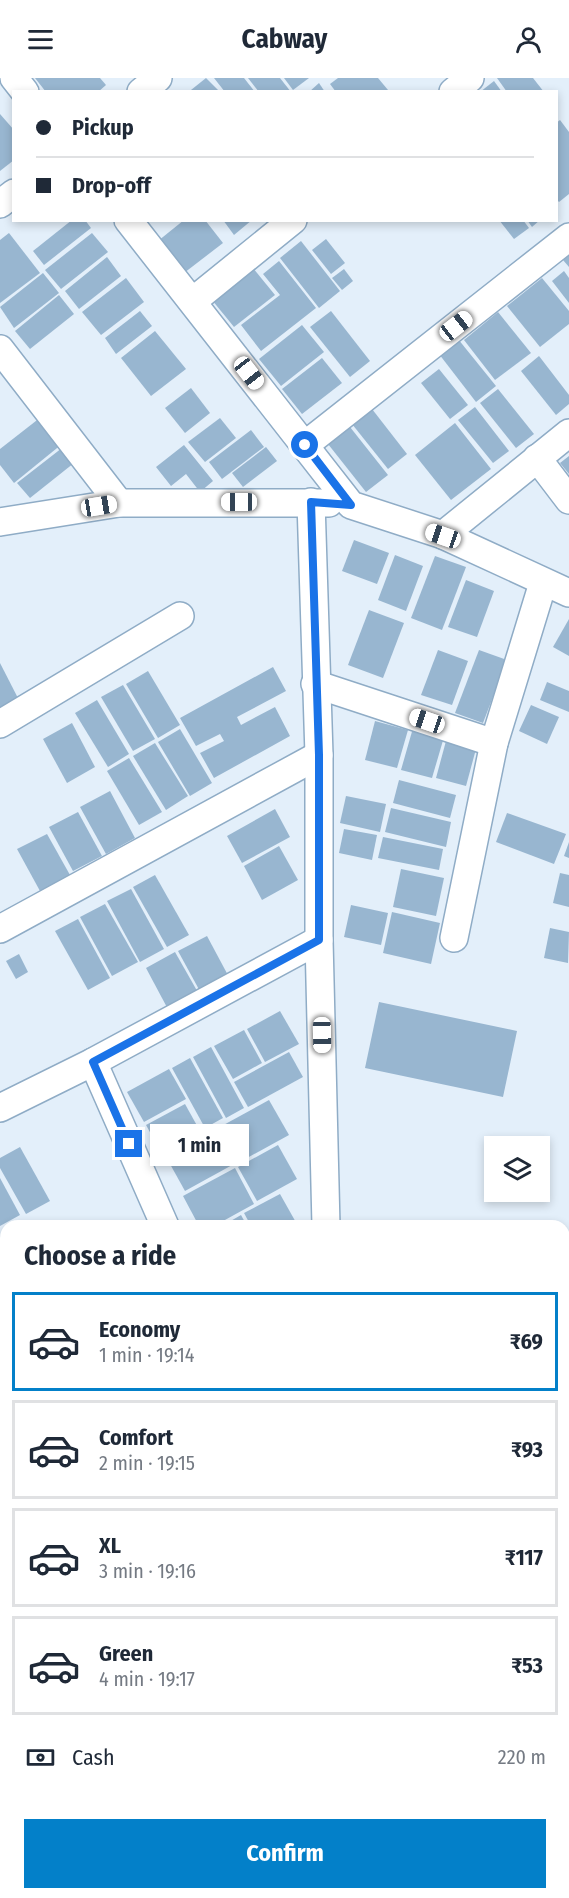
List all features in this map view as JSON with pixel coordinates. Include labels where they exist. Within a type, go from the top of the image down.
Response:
[{"type":"street","points":[[14,78],[23,90]]},
{"type":"street","points":[[143,90],[158,78]]},
{"type":"street","points":[[455,90],[470,78]]},
{"type":"street","points":[[0,204],[12,195]]},
{"type":"street","points":[[130,222],[351,505]]},
{"type":"street","points":[[193,301],[290,222]]},
{"type":"street","points":[[305,445],[569,237]]},
{"type":"street","points":[[0,349],[119,503]]},
{"type":"street","points":[[443,536],[569,433]]},
{"type":"street","points":[[537,458],[569,500]]},
{"type":"street","points":[[311,502],[319,755],[319,940],[326,1220]]},
{"type":"street","points":[[0,522],[119,503],[311,502],[351,505],[443,536],[569,593]]},
{"type":"street","points":[[454,938],[494,743],[543,583]]},
{"type":"street","points":[[0,724],[180,616]]},
{"type":"street","points":[[315,684],[494,743]]},
{"type":"street","points":[[0,929],[319,755]]},
{"type":"street","points":[[0,1108],[93,1062],[319,940]]},
{"type":"street","points":[[93,1062],[162,1220]]},
{"type":"building","points":[[35,78],[100,78],[106,85],[100,90],[44,90]]},
{"type":"building","points":[[206,78],[218,90],[191,90]]},
{"type":"building","points":[[214,78],[244,78],[253,90],[223,90]]},
{"type":"building","points":[[248,78],[280,78],[289,90],[257,90]]},
{"type":"building","points":[[284,78],[309,78],[293,90]]},
{"type":"building","points":[[338,78],[378,78],[388,90],[334,90],[330,84]]},
{"type":"building","points":[[497,78],[533,78],[542,90],[506,90]]},
{"type":"building","points":[[494,81],[501,90],[483,90]]},
{"type":"building","points":[[319,83],[324,90],[311,90]]},
{"type":"building","points":[[0,114],[12,128],[12,162],[0,171]]},
{"type":"building","points":[[560,120],[569,132],[569,194],[559,202],[558,201],[558,122]]},
{"type":"building","points":[[69,222],[86,222],[91,228],[44,265],[33,251]]},
{"type":"building","points":[[182,222],[207,222],[223,243],[184,273],[158,241]]},
{"type":"building","points":[[224,222],[250,222],[234,235]]},
{"type":"building","points":[[501,222],[524,222],[529,228],[514,239]]},
{"type":"building","points":[[528,222],[538,222],[532,227]]},
{"type":"building","points":[[9,233],[40,273],[0,303],[0,240]]},
{"type":"building","points":[[92,233],[108,252],[61,289],[45,270]]},
{"type":"building","points":[[326,239],[345,263],[331,274],[312,250]]},
{"type":"building","points":[[301,241],[340,291],[319,308],[280,258]]},
{"type":"building","points":[[569,255],[569,267],[563,260]]},
{"type":"building","points":[[107,257],[121,276],[79,309],[65,291]]},
{"type":"building","points":[[279,261],[316,308],[261,351],[241,325],[280,295],[263,274]]},
{"type":"building","points":[[253,268],[275,295],[234,327],[212,300]]},
{"type":"building","points":[[344,269],[353,281],[342,290],[332,278]]},
{"type":"building","points":[[564,271],[569,278],[569,303],[552,281]]},
{"type":"building","points":[[43,273],[59,293],[14,328],[0,307]]},
{"type":"building","points":[[126,278],[144,302],[101,335],[82,312]]},
{"type":"building","points":[[542,278],[569,311],[569,324],[540,347],[507,306]]},
{"type":"building","points":[[59,295],[74,314],[30,349],[15,331]]},
{"type":"building","points":[[140,311],[152,326],[116,354],[105,338]]},
{"type":"building","points":[[331,311],[370,361],[350,377],[310,327]]},
{"type":"building","points":[[498,312],[531,353],[495,380],[464,340]]},
{"type":"building","points":[[302,325],[324,352],[281,386],[259,359]]},
{"type":"building","points":[[155,331],[186,369],[151,396],[121,358]]},
{"type":"building","points":[[458,339],[496,386],[476,402],[439,354]]},
{"type":"building","points":[[539,356],[569,395],[569,404],[556,415],[521,371]]},
{"type":"building","points":[[322,358],[342,383],[302,414],[282,389]]},
{"type":"building","points":[[439,369],[468,405],[450,419],[421,383]]},
{"type":"building","points":[[191,388],[210,413],[185,433],[165,408]]},
{"type":"building","points":[[498,389],[534,434],[516,448],[480,403]]},
{"type":"building","points":[[475,407],[509,451],[493,463],[458,420]]},
{"type":"building","points":[[372,409],[407,454],[388,469],[352,424]]},
{"type":"building","points":[[41,417],[62,444],[14,483],[0,465],[0,449]]},
{"type":"building","points":[[220,418],[236,438],[205,462],[188,442]]},
{"type":"building","points":[[455,423],[491,469],[451,500],[415,455]]},
{"type":"building","points":[[350,427],[388,475],[366,492],[328,444]]},
{"type":"building","points":[[251,430],[264,447],[222,479],[209,462]]},
{"type":"building","points":[[184,445],[213,481],[200,492],[186,474],[171,486],[156,467]]},
{"type":"building","points":[[266,447],[277,461],[243,487],[232,473]]},
{"type":"building","points":[[62,448],[74,463],[30,498],[17,483]]},
{"type":"building","points":[[569,456],[569,474],[560,463]]},
{"type":"building","points":[[354,540],[389,553],[377,584],[342,571]]},
{"type":"building","points":[[395,555],[423,566],[406,611],[378,600]]},
{"type":"building","points":[[435,556],[466,567],[442,630],[411,618]]},
{"type":"building","points":[[466,580],[494,591],[477,637],[448,627]]},
{"type":"building","points":[[369,610],[404,623],[383,678],[348,665]]},
{"type":"building","points":[[569,619],[569,656],[553,647]]},
{"type":"building","points":[[438,650],[468,661],[452,705],[421,695]]},
{"type":"building","points":[[479,650],[507,660],[483,723],[455,713]]},
{"type":"building","points":[[0,663],[21,704],[0,715]]},
{"type":"building","points":[[273,667],[286,691],[237,717],[241,725],[275,707],[290,736],[214,778],[200,753],[224,741],[220,734],[196,746],[180,718]]},
{"type":"building","points":[[148,671],[180,725],[158,738],[126,684]]},
{"type":"building","points":[[547,682],[569,691],[569,712],[540,700]]},
{"type":"building","points":[[123,685],[155,739],[133,751],[101,697]]},
{"type":"building","points":[[97,700],[129,754],[108,767],[75,713]]},
{"type":"building","points":[[531,705],[559,717],[547,744],[519,731]]},
{"type":"building","points":[[375,721],[408,730],[397,768],[365,760]]},
{"type":"building","points":[[72,723],[95,767],[67,783],[43,739]]},
{"type":"building","points":[[413,728],[444,737],[432,778],[401,770]]},
{"type":"building","points":[[180,729],[212,783],[190,796],[158,742]]},
{"type":"building","points":[[446,741],[476,749],[466,786],[436,778]]},
{"type":"building","points":[[155,743],[188,796],[166,810],[133,756]]},
{"type":"building","points":[[129,758],[162,812],[139,825],[107,771]]},
{"type":"building","points":[[399,780],[456,795],[450,818],[393,803]]},
{"type":"building","points":[[110,791],[135,838],[106,854],[80,807]]},
{"type":"building","points":[[346,796],[386,804],[380,832],[340,823]]},
{"type":"building","points":[[391,808],[451,822],[446,847],[385,832]]},
{"type":"building","points":[[275,809],[290,837],[242,863],[227,836]]},
{"type":"building","points":[[78,812],[102,856],[73,871],[49,827]]},
{"type":"building","points":[[507,813],[566,834],[554,864],[496,842]]},
{"type":"building","points":[[344,829],[377,835],[372,860],[339,853]]},
{"type":"building","points":[[47,834],[70,875],[40,891],[17,849]]},
{"type":"building","points":[[383,837],[443,849],[439,870],[378,858]]},
{"type":"building","points":[[569,842],[569,858],[564,856]]},
{"type":"building","points":[[279,846],[298,880],[262,900],[244,866]]},
{"type":"building","points":[[401,869],[444,878],[436,916],[393,907]]},
{"type":"building","points":[[560,873],[569,875],[569,907],[553,903]]},
{"type":"building","points":[[155,875],[189,935],[167,947],[133,887]]},
{"type":"building","points":[[131,889],[164,949],[140,962],[107,901]]},
{"type":"building","points":[[105,904],[138,962],[112,976],[80,917]]},
{"type":"building","points":[[351,905],[388,913],[381,945],[344,937]]},
{"type":"building","points":[[392,912],[440,923],[431,964],[383,953]]},
{"type":"building","points":[[78,919],[110,978],[88,990],[55,931]]},
{"type":"building","points":[[550,928],[569,932],[568,963],[544,958]]},
{"type":"building","points":[[207,936],[230,979],[202,995],[178,951]]},
{"type":"building","points":[[175,952],[200,996],[170,1013],[146,968]]},
{"type":"building","points":[[19,954],[28,972],[16,979],[6,961]]},
{"type":"building","points":[[379,1002],[517,1031],[503,1097],[365,1068]]},
{"type":"building","points":[[280,1011],[299,1044],[265,1062],[247,1029]]},
{"type":"building","points":[[244,1030],[262,1063],[233,1079],[214,1046]]},
{"type":"building","points":[[211,1047],[244,1108],[226,1118],[193,1057]]},
{"type":"building","points":[[289,1052],[303,1077],[248,1107],[234,1082]]},
{"type":"building","points":[[190,1058],[223,1118],[205,1128],[172,1068]]},
{"type":"building","points":[[169,1069],[186,1099],[144,1122],[127,1092]]},
{"type":"building","points":[[269,1100],[289,1135],[238,1163],[218,1128]]},
{"type":"building","points":[[185,1104],[200,1131],[161,1152],[146,1125]]},
{"type":"building","points":[[214,1127],[234,1164],[185,1191],[165,1155]]},
{"type":"building","points":[[278,1145],[297,1179],[257,1201],[238,1167]]},
{"type":"building","points":[[20,1147],[50,1201],[26,1214],[0,1168],[0,1158]]},
{"type":"building","points":[[235,1168],[254,1204],[225,1220],[196,1220],[183,1196]]},
{"type":"building","points":[[0,1178],[20,1215],[11,1220],[0,1220]]},
{"type":"building","points":[[280,1194],[295,1220],[248,1220],[244,1213]]},
{"type":"building","points":[[241,1215],[244,1220],[232,1220]]},
{"type":"route","points":[[129,1144],[93,1062],[319,940],[319,755],[311,502],[351,505],[305,445]]}]
